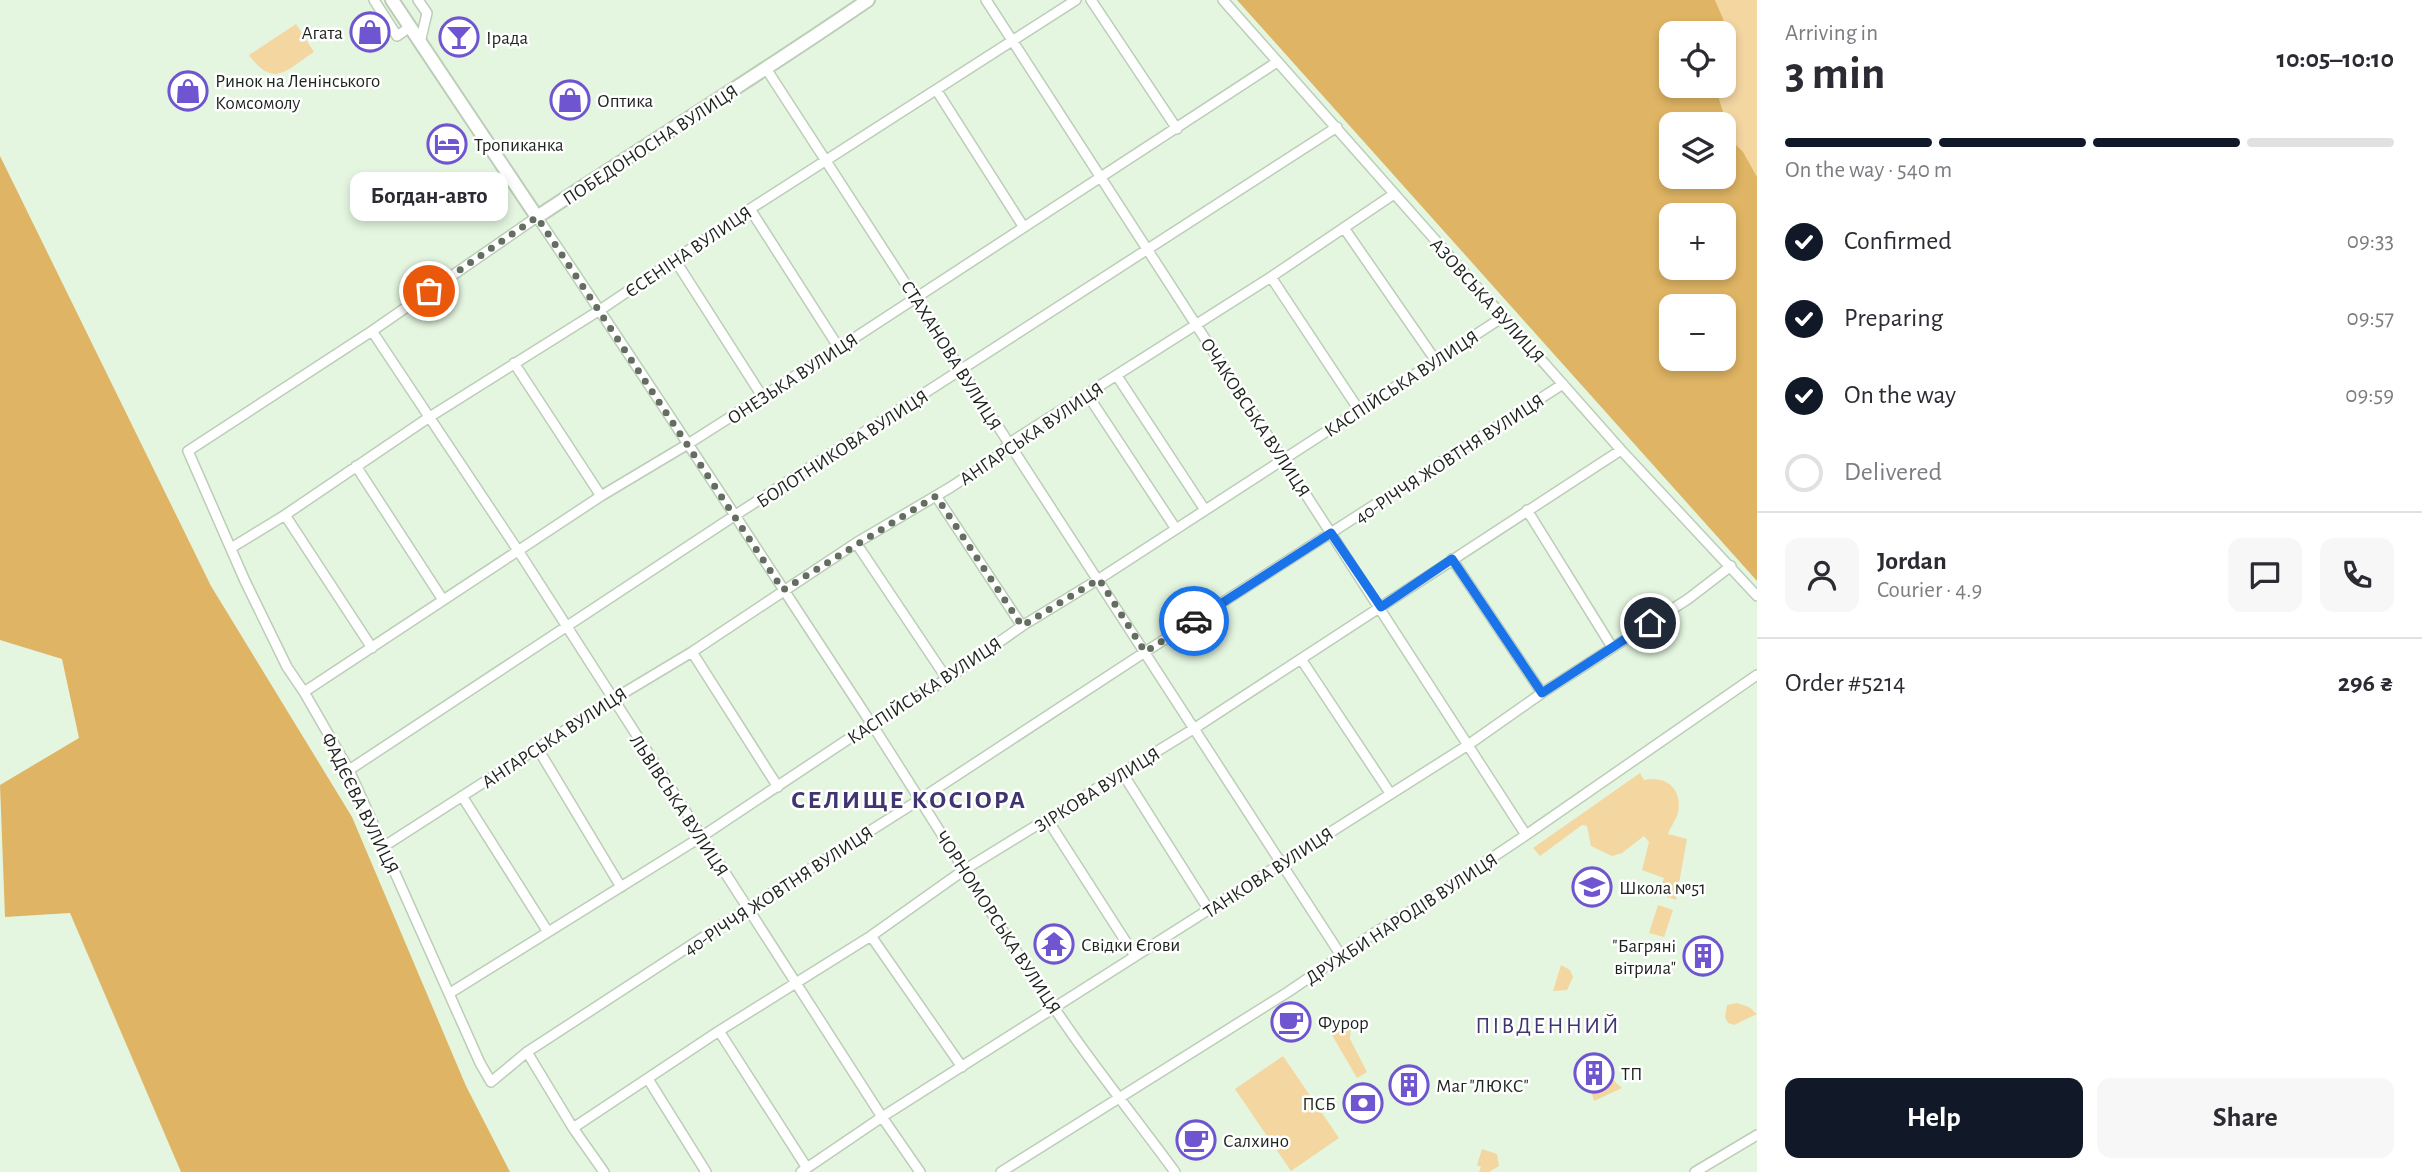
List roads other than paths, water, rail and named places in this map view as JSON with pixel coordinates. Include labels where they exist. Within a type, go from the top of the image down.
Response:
[{"type":"street","points":[[374,0],[397,36],[410,27]]},
{"type":"street","name":"ЧОРНОМОРСЬКА ВУЛИЦЯ","points":[[392,0],[600,310],[1055,1007],[1175,1172]]},
{"type":"street","points":[[418,0],[427,13],[420,43]]},
{"type":"street","name":"ПОБЕДОНОСНА ВУЛИЦЯ","points":[[188,451],[372,331],[633,153],[767,70],[868,0]]},
{"type":"street","name":"ОЧАКОВСЬКА ВУЛИЦЯ","points":[[986,0],[1527,835]]},
{"type":"street","name":"ЄСЕНІНА ВУЛИЦЯ","points":[[231,548],[1076,0]]},
{"type":"street","points":[[1091,0],[1177,129]]},
{"type":"street","name":"АЗОВСЬКА ВУЛИЦЯ","points":[[1223,0],[1621,450],[1757,596]]},
{"type":"street","name":"ОНЕЗЬКА ВУЛИЦЯ","points":[[304,692],[601,496],[839,348],[1277,62]]},
{"type":"street","name":"СТАХАНОВА ВУЛИЦЯ","points":[[767,70],[1342,957]]},
{"type":"street","points":[[937,91],[1023,226]]},
{"type":"street","name":"БОЛОТНИКОВА ВУЛИЦЯ","points":[[349,770],[734,516],[1337,127]]},
{"type":"street","name":"АНГАРСЬКА ВУЛИЦЯ","points":[[383,847],[612,699],[692,652],[856,543],[936,496],[999,455],[1008,444],[1271,277],[1394,194]]},
{"type":"street","points":[[750,209],[839,348]]},
{"type":"street","points":[[1344,228],[1436,361]]},
{"type":"street","points":[[675,260],[762,396]]},
{"type":"street","points":[[1271,277],[1359,410]]},
{"type":"street","name":"КАСПІЙСЬКА ВУЛИЦЯ","points":[[450,993],[701,837],[872,724],[947,679],[1022,626],[1503,317]]},
{"type":"street","name":"ЛЬВІВСЬКА ВУЛИЦЯ","points":[[372,331],[519,552],[566,629],[920,1172]]},
{"type":"street","points":[[514,363],[601,496]]},
{"type":"street","points":[[1117,376],[1205,510]]},
{"type":"street","name":"40-РІЧЧЯ ЖОВТНЯ ВУЛИЦЯ","points":[[491,1082],[527,1052],[748,908],[1563,384]]},
{"type":"street","points":[[1087,394],[1176,529]]},
{"type":"street","name":"ЗІРКОВА ВУЛИЦЯ","points":[[573,1128],[719,1031],[871,936],[964,870],[1195,728],[1621,450]]},
{"type":"street","name":"ФАДЄЄВА ВУЛИЦЯ","points":[[188,451],[287,667],[349,770],[480,1063],[491,1082]]},
{"type":"street","points":[[356,466],[443,600]]},
{"type":"street","points":[[936,496],[1022,626]]},
{"type":"street","points":[[1527,510],[1612,647]]},
{"type":"street","points":[[285,515],[372,648]]},
{"type":"street","points":[[856,543],[947,679]]},
{"type":"street","points":[[1452,559],[1542,693]]},
{"type":"street","name":"ТАНКОВА ВУЛИЦЯ","points":[[804,1170],[882,1117],[1468,745],[1542,693],[1688,599],[1731,566]]},
{"type":"street","points":[[692,652],[778,787]]},
{"type":"street","points":[[1301,659],[1390,793]]},
{"type":"street","name":"ДРУЖБИ НАРОДІВ ВУЛИЦЯ","points":[[1001,1172],[1342,957],[1527,835],[1757,675]]},
{"type":"street","points":[[538,749],[621,887]]},
{"type":"street","points":[[1123,774],[1209,910]]},
{"type":"street","points":[[462,796],[548,932]]},
{"type":"street","points":[[1047,819],[1135,956]]},
{"type":"street","points":[[871,936],[962,1067]]},
{"type":"street","points":[[719,1031],[804,1170]]},
{"type":"street","points":[[527,1052],[573,1128],[604,1172]]},
{"type":"street","points":[[648,1079],[706,1172]]},
{"type":"street","points":[[1696,1172],[1757,1135]]},
{"type":"place","name":"Агата","points":[[370,32]]},
{"type":"place","name":"Ірада","points":[[459,37]]},
{"type":"place","name":"Ринок на Ленінського Комсомолу","points":[[188,91]]},
{"type":"place","name":"Оптика","points":[[570,100]]},
{"type":"place","name":"Тропиканка","points":[[447,144]]},
{"type":"place","name":"Богдан-авто","points":[[429,291]]},
{"type":"place","name":"Школа №51","points":[[1592,887]]},
{"type":"place","name":"Свідки Єгови","points":[[1054,944]]},
{"type":"place","name":"\"Багряні вітрила\"","points":[[1703,956]]},
{"type":"place","name":"Фурор","points":[[1291,1022]]},
{"type":"place","name":"ТП","points":[[1594,1073]]},
{"type":"place","name":"Маг \"ЛЮКС\"","points":[[1409,1085]]},
{"type":"place","name":"ПСБ","points":[[1363,1103]]},
{"type":"place","name":"Салхино","points":[[1196,1140]]},
{"type":"district","name":"СЕЛИЩЕ КОСІОРА","points":[[909,799]]},
{"type":"district","name":"ПІВДЕННИЙ","points":[[1548,1025]]}]
